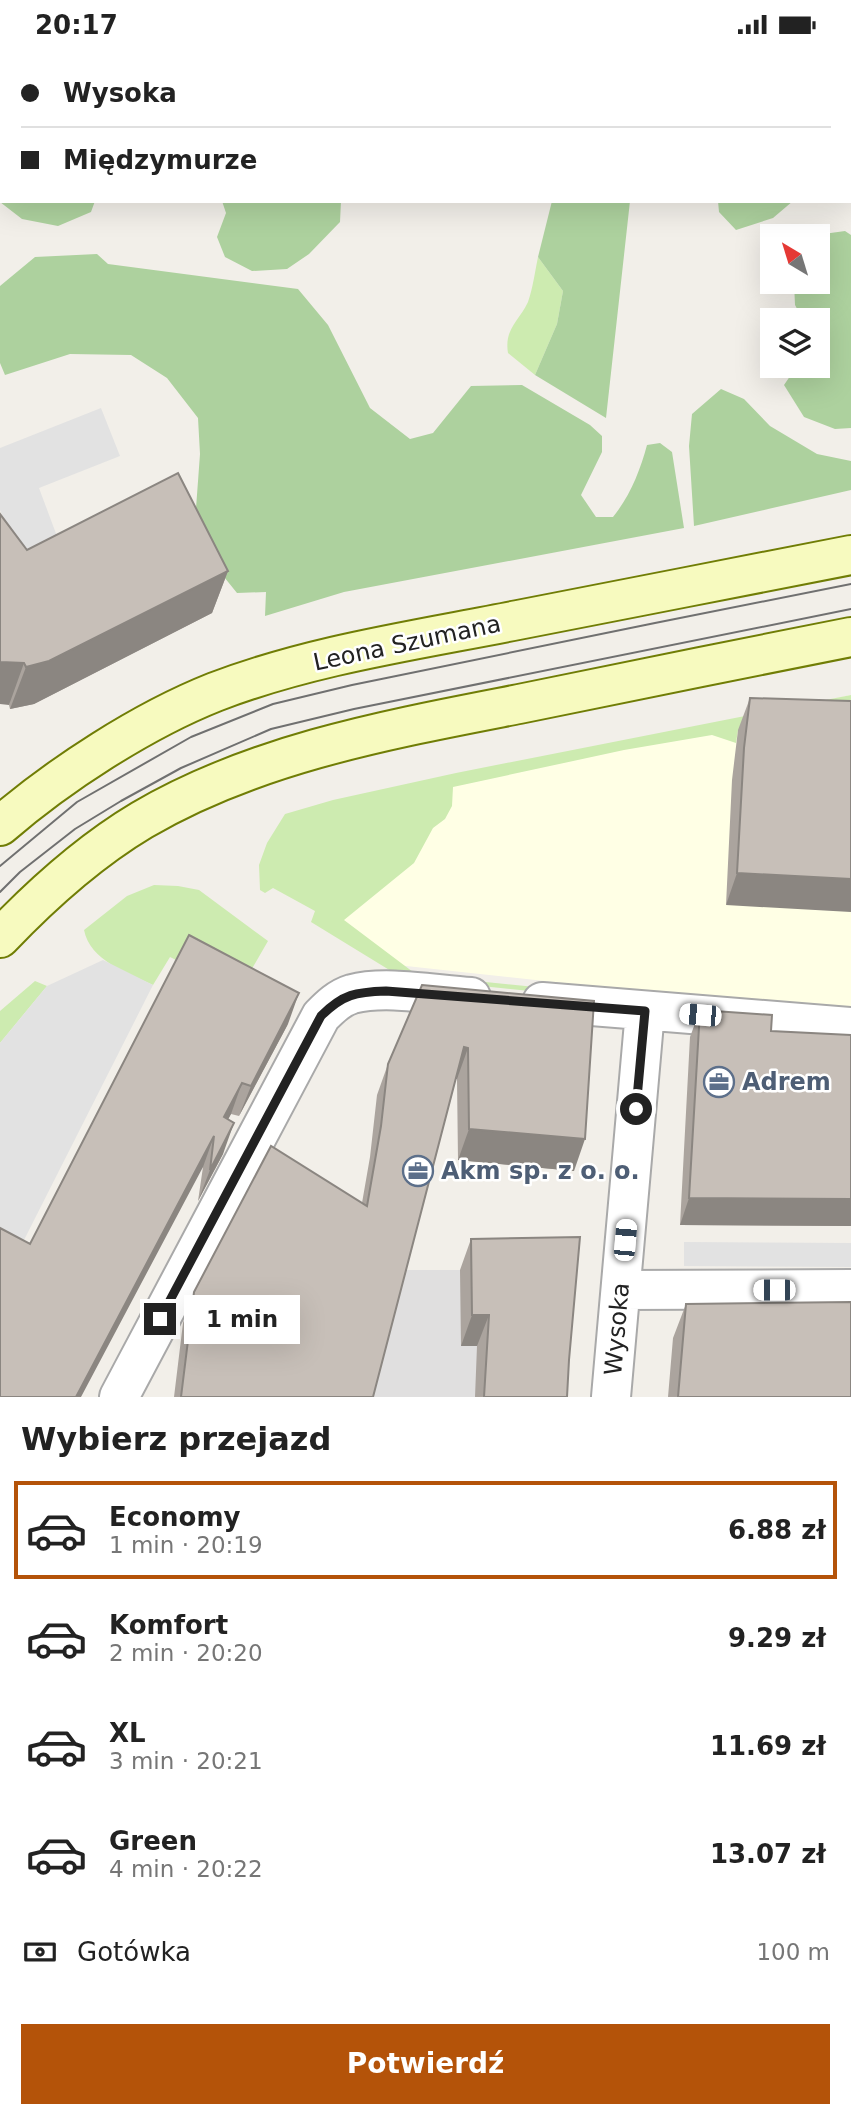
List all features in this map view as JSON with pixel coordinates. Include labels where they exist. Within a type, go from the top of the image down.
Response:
[{"type":"street","name":"Leona Szumana","points":[[0,827],[26,804],[152,722],[215,692],[284,670],[364,650],[851,555]]},
{"type":"street","points":[[0,938],[30,907],[82,862],[142,820],[226,779],[303,753],[389,730],[851,637]]},
{"type":"street","points":[[119,1397],[321,1016],[335,1002],[351,994],[386,991],[851,1027]]},
{"type":"street","name":"Wysoka","points":[[611,1397],[645,1011]]},
{"type":"street","points":[[621,1290],[851,1289]]},
{"type":"shaded area","points":[[101,408],[120,456],[39,488],[64,555],[24,570],[0,510],[0,448]]},
{"type":"shaded area","points":[[851,695],[851,1007],[619,989],[397,965],[344,921],[291,816]]},
{"type":"shaded area","points":[[103,960],[153,985],[23,1242],[0,1232],[0,1043],[47,986]]},
{"type":"shaded area","points":[[684,1242],[851,1243],[851,1267],[684,1266]]},
{"type":"shaded area","points":[[391,1270],[485,1270],[558,1397],[344,1397]]},
{"type":"green space","points":[[1,203],[94,203],[91,212],[58,226],[22,219]]},
{"type":"green space","points":[[223,203],[341,203],[340,222],[309,254],[287,269],[252,271],[225,257],[217,237],[226,213]]},
{"type":"green space","points":[[552,203],[630,203],[606,418],[535,375],[557,324],[563,291],[538,257]]},
{"type":"green space","points":[[718,203],[791,203],[773,218],[736,230],[719,212]]},
{"type":"green space","points":[[845,231],[851,235],[851,428],[835,429],[804,417],[784,385],[789,378],[830,378],[830,308],[797,308],[795,294],[830,294],[830,233]]},
{"type":"green space","points":[[97,254],[108,264],[298,289],[328,325],[370,408],[410,439],[433,433],[471,386],[522,385],[590,425],[602,436],[602,452],[581,495],[596,517],[613,517],[634,483],[647,445],[660,443],[672,452],[684,528],[344,592],[265,616],[266,592],[237,593],[216,567],[195,522],[200,454],[198,418],[167,378],[131,355],[70,354],[5,375],[0,363],[0,286],[35,257]]},
{"type":"green space","points":[[538,257],[563,291],[557,324],[535,375],[508,353],[507,345],[510,331],[528,302]]},
{"type":"green space","points":[[721,389],[744,399],[770,426],[817,454],[851,461],[851,490],[694,526],[689,446],[692,414]]},
{"type":"green space","points":[[851,695],[851,734],[738,730],[736,743],[712,735],[624,750],[453,787],[452,806],[445,819],[433,828],[414,863],[344,920],[417,975],[615,995],[615,1000],[415,979],[391,971],[311,922],[315,911],[273,888],[265,893],[260,890],[259,865],[267,843],[285,814],[333,800],[456,773]]},
{"type":"green space","points":[[154,885],[199,890],[268,941],[239,991],[170,957],[153,985],[111,965],[94,950],[84,930],[127,896]]},
{"type":"green space","points":[[35,981],[47,986],[0,1043],[0,1011]]},
{"type":"building","points":[[178,473],[228,571],[49,661],[26,667],[24,663],[0,662],[0,514],[27,550]]},
{"type":"building","points":[[750,698],[851,701],[851,879],[737,873],[744,748]]},
{"type":"building","points":[[189,935],[299,993],[251,1086],[242,1083],[224,1117],[234,1123],[210,1170],[214,1136],[76,1397],[0,1397],[0,1228],[30,1244]]},
{"type":"building","points":[[422,985],[594,1001],[585,1139],[469,1129],[468,1048],[464,1047],[373,1397],[181,1397],[194,1292],[271,1146],[367,1206],[381,1126],[388,1064]]},
{"type":"building","points":[[700,1010],[772,1015],[771,1031],[851,1035],[851,1199],[689,1198]]},
{"type":"building","points":[[580,1237],[567,1397],[484,1397],[489,1315],[472,1315],[471,1239]]},
{"type":"building","points":[[851,1302],[851,1397],[678,1397],[686,1304]]},
{"type":"tram line","points":[[0,866],[77,802],[191,737],[273,704],[352,685],[851,584]]},
{"type":"tram line","points":[[0,892],[20,872],[75,829],[121,801],[181,768],[271,729],[354,709],[851,609]]},
{"type":"place","name":"Adrem","points":[[719,1082]]},
{"type":"place","name":"Akm sp. z o. o.","points":[[418,1171]]},
{"type":"route","points":[[160,1319],[321,1016],[335,1002],[351,994],[386,991],[645,1011],[636,1109]]}]
